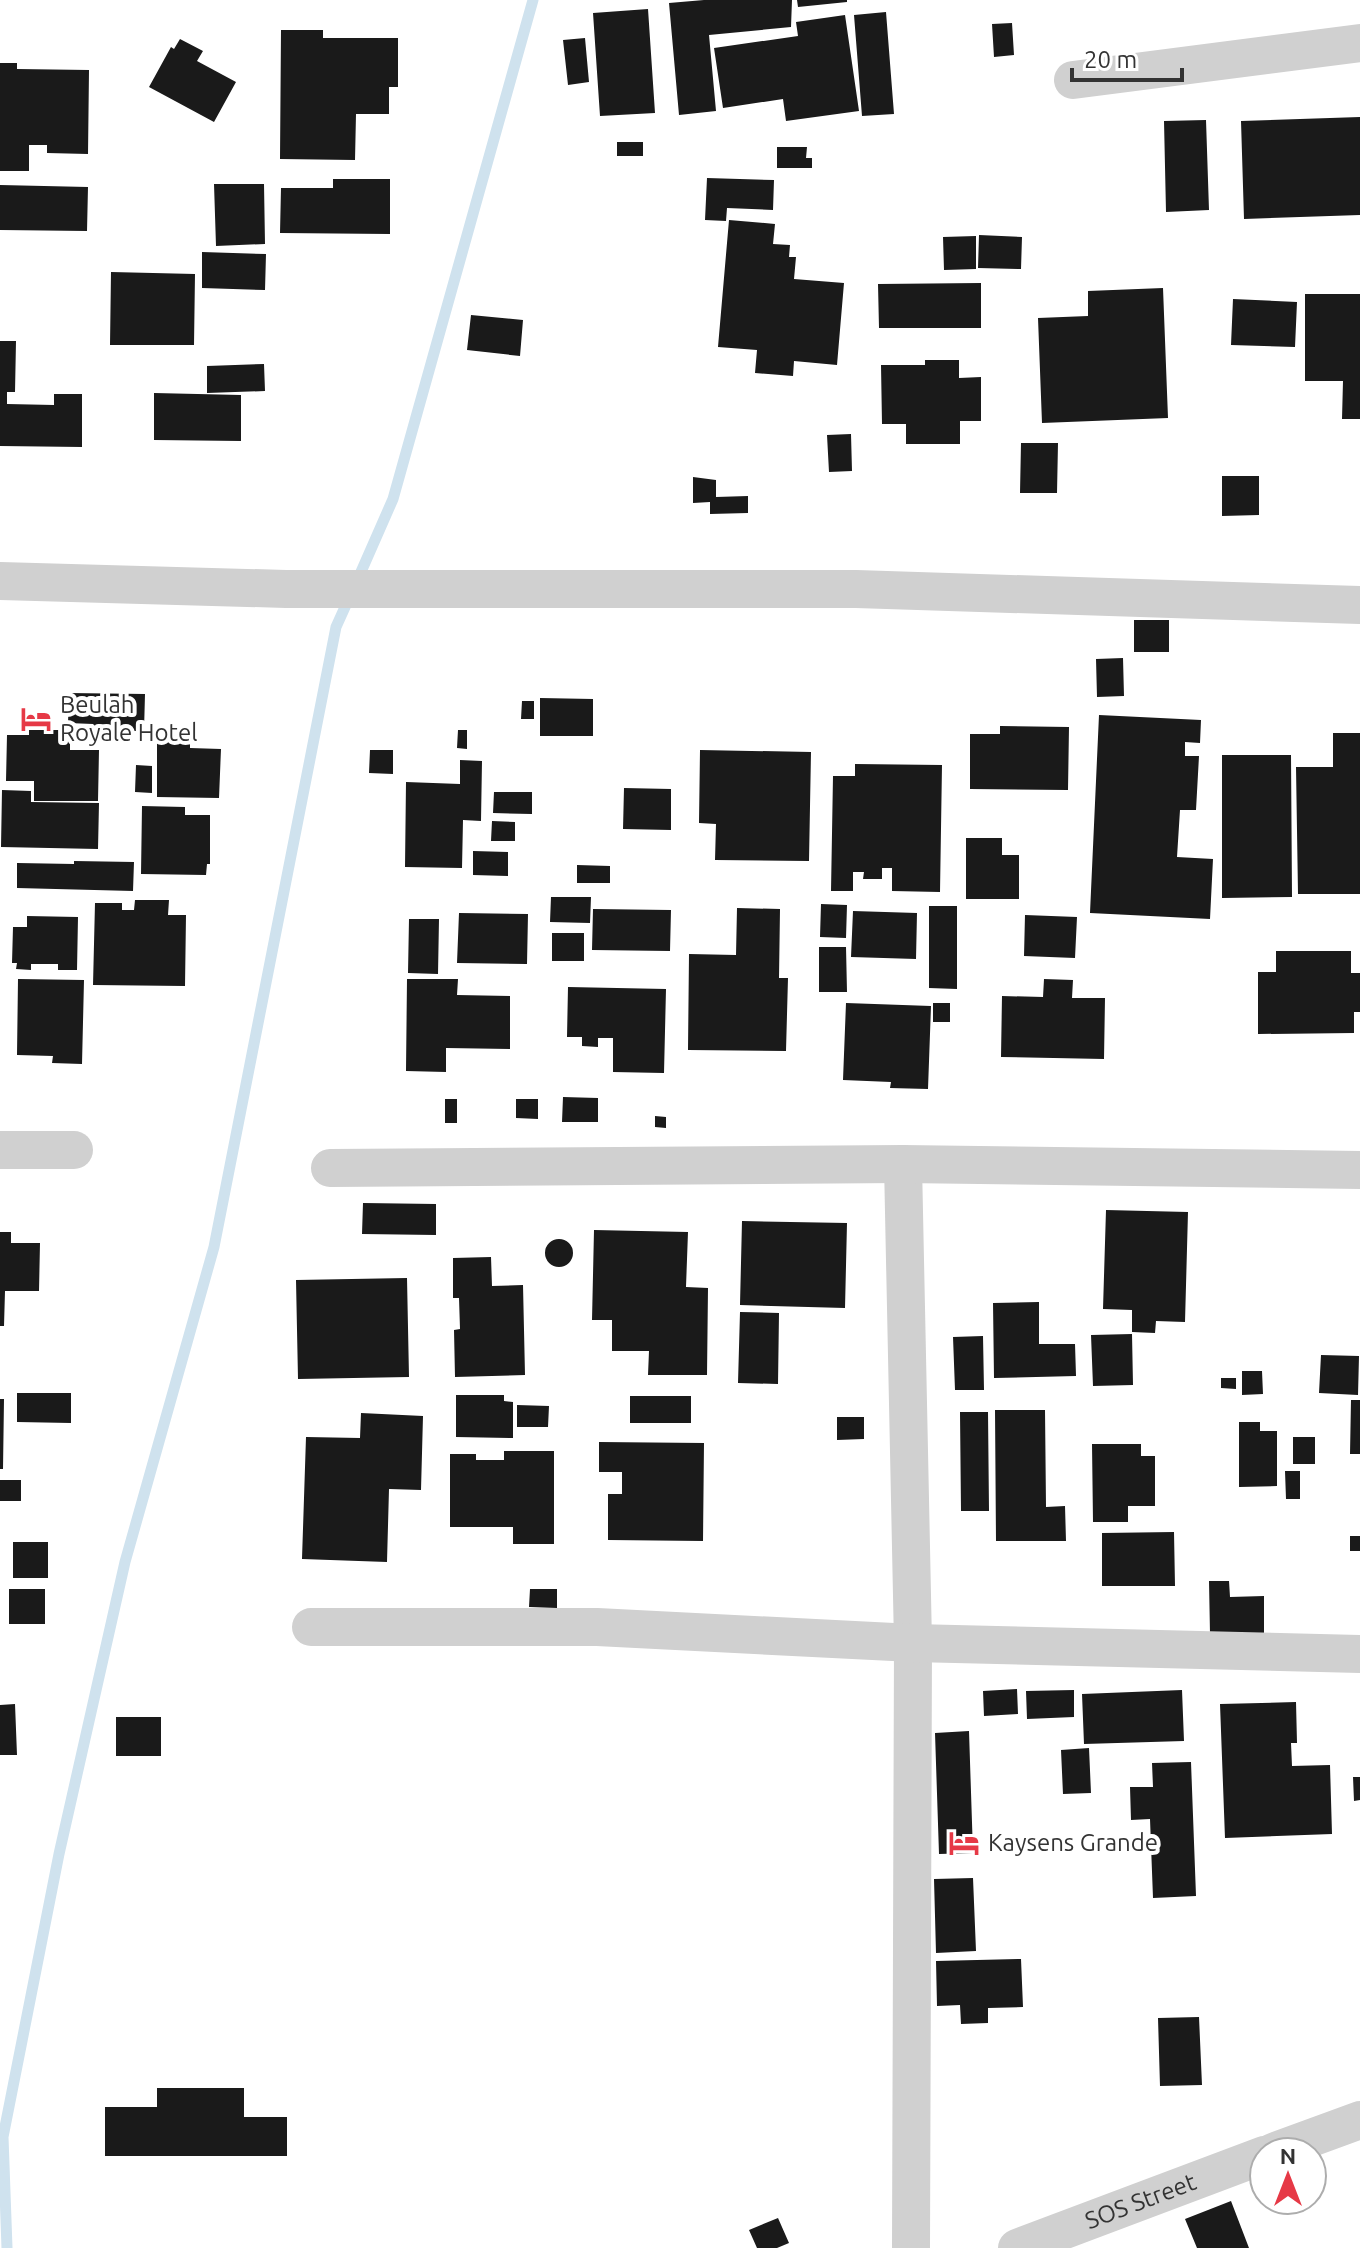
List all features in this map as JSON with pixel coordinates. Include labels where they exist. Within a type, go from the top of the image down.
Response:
[{"type":"street","points":[[1073,80],[1360,43]]},
{"type":"street","points":[[0,581],[355,589],[856,589],[1360,605]]},
{"type":"street","points":[[0,1150],[74,1150]]},
{"type":"street","points":[[903,1164],[913,1643],[911,2248]]},
{"type":"street","points":[[330,1168],[903,1164],[1360,1170]]},
{"type":"street","points":[[311,1627],[597,1627],[913,1643],[1360,1654]]},
{"type":"street","points":[[1316,2136],[1360,2120]]},
{"type":"street","name":"SOS Street","points":[[1017,2248],[1248,2161]]},
{"type":"building","points":[[792,0],[791,27],[709,35],[716,111],[679,115],[669,3]]},
{"type":"building","points":[[797,0],[847,0],[847,2],[798,7]]},
{"type":"building","points":[[648,9],[655,113],[600,116],[593,13]]},
{"type":"building","points":[[886,12],[894,114],[862,116],[854,15]]},
{"type":"building","points":[[845,15],[859,111],[786,121],[783,99],[723,108],[714,48],[798,36],[796,22]]},
{"type":"building","points":[[1012,23],[1014,55],[994,57],[992,24]]},
{"type":"building","points":[[281,30],[323,30],[323,38],[398,38],[398,87],[389,87],[389,114],[356,114],[355,160],[280,159]]},
{"type":"building","points":[[585,38],[589,82],[568,85],[563,40]]},
{"type":"building","points":[[180,39],[203,51],[197,61],[236,82],[214,122],[149,87],[171,47],[174,49]]},
{"type":"building","points":[[0,63],[17,63],[17,69],[89,70],[88,154],[47,153],[47,145],[29,145],[29,171],[0,171]]},
{"type":"building","points":[[1360,117],[1360,215],[1244,219],[1241,121]]},
{"type":"building","points":[[1206,120],[1209,210],[1166,212],[1164,121]]},
{"type":"building","points":[[617,142],[643,142],[643,156],[617,156]]},
{"type":"building","points":[[777,147],[807,147],[806,158],[812,158],[812,168],[777,168]]},
{"type":"building","points":[[707,178],[774,180],[773,210],[727,208],[726,221],[705,220]]},
{"type":"building","points":[[333,179],[390,179],[390,234],[280,233],[281,188],[333,188]]},
{"type":"building","points":[[214,184],[264,184],[265,244],[216,246]]},
{"type":"building","points":[[0,185],[88,187],[87,231],[0,230]]},
{"type":"building","points":[[729,220],[775,224],[773,244],[790,245],[789,257],[796,257],[794,279],[844,283],[837,365],[794,361],[793,376],[755,373],[757,350],[718,347]]},
{"type":"building","points":[[979,235],[1022,237],[1021,269],[978,268]]},
{"type":"building","points":[[976,236],[976,269],[944,270],[943,237]]},
{"type":"building","points":[[202,252],[266,254],[265,290],[202,288]]},
{"type":"building","points":[[111,272],[195,274],[194,345],[110,345]]},
{"type":"building","points":[[981,283],[981,328],[879,328],[878,284]]},
{"type":"building","points":[[1163,288],[1168,418],[1042,423],[1038,318],[1088,316],[1088,291]]},
{"type":"building","points":[[1305,294],[1360,294],[1360,419],[1342,419],[1343,381],[1305,381]]},
{"type":"building","points":[[1233,299],[1297,302],[1295,347],[1231,345]]},
{"type":"building","points":[[471,315],[523,320],[520,356],[467,350]]},
{"type":"building","points":[[0,341],[16,341],[15,392],[7,392],[7,404],[54,405],[54,394],[82,394],[82,447],[0,446]]},
{"type":"building","points":[[925,360],[959,360],[959,378],[981,377],[981,421],[960,421],[960,444],[906,444],[906,424],[882,424],[881,365],[925,365]]},
{"type":"building","points":[[264,364],[265,391],[207,393],[207,366]]},
{"type":"building","points":[[154,393],[241,395],[241,441],[154,440]]},
{"type":"building","points":[[851,434],[852,471],[829,472],[827,435]]},
{"type":"building","points":[[1021,443],[1058,443],[1057,493],[1020,493]]},
{"type":"building","points":[[1222,476],[1259,476],[1259,515],[1222,516]]},
{"type":"building","points":[[693,477],[716,480],[716,497],[748,496],[748,513],[710,514],[710,502],[693,503]]},
{"type":"building","points":[[1134,620],[1169,620],[1169,652],[1134,652]]},
{"type":"building","points":[[1123,658],[1124,696],[1097,697],[1096,659]]},
{"type":"building","points":[[69,693],[145,694],[144,731],[93,731],[93,724],[68,723]]},
{"type":"building","points":[[540,698],[593,699],[593,736],[540,736]]},
{"type":"building","points":[[522,701],[534,701],[534,719],[521,719]]},
{"type":"building","points":[[1099,715],[1201,720],[1200,743],[1185,742],[1185,756],[1199,756],[1196,810],[1180,810],[1177,857],[1213,859],[1210,919],[1090,913]]},
{"type":"building","points":[[1000,726],[1069,727],[1068,790],[970,789],[970,734],[1000,734]]},
{"type":"building","points":[[29,730],[70,730],[70,750],[99,750],[98,801],[34,801],[34,781],[6,781],[7,735],[29,735]]},
{"type":"building","points":[[458,730],[467,730],[467,749],[457,748]]},
{"type":"building","points":[[157,733],[190,734],[190,748],[221,749],[219,798],[157,797]]},
{"type":"building","points":[[1333,733],[1360,733],[1360,894],[1298,894],[1296,767],[1333,767]]},
{"type":"building","points":[[370,750],[393,750],[393,774],[369,773]]},
{"type":"building","points":[[700,750],[811,752],[809,861],[715,860],[716,824],[699,823]]},
{"type":"building","points":[[1222,755],[1291,755],[1292,897],[1222,898]]},
{"type":"building","points":[[460,760],[482,761],[481,821],[463,820],[462,868],[405,867],[406,782],[460,784]]},
{"type":"building","points":[[855,764],[942,765],[940,892],[892,891],[892,868],[882,868],[882,879],[863,879],[864,872],[853,872],[853,891],[831,891],[833,776],[855,776]]},
{"type":"building","points":[[136,765],[152,766],[152,793],[135,792]]},
{"type":"building","points":[[624,788],[671,789],[671,830],[623,829]]},
{"type":"building","points":[[2,790],[31,791],[31,802],[99,803],[98,849],[1,847]]},
{"type":"building","points":[[494,792],[532,792],[532,814],[493,813]]},
{"type":"building","points":[[142,806],[185,807],[185,815],[210,815],[210,864],[207,864],[206,875],[141,874]]},
{"type":"building","points":[[492,821],[515,822],[515,841],[491,841]]},
{"type":"building","points":[[966,838],[1002,838],[1002,855],[1019,855],[1019,899],[966,899]]},
{"type":"building","points":[[473,851],[508,852],[508,876],[473,875]]},
{"type":"building","points":[[74,861],[134,862],[133,891],[17,888],[17,863],[74,864]]},
{"type":"building","points":[[577,865],[610,866],[610,883],[577,883]]},
{"type":"building","points":[[551,897],[591,897],[590,923],[550,922]]},
{"type":"building","points":[[135,900],[169,900],[168,915],[186,915],[185,986],[93,985],[95,903],[122,903],[122,910],[134,910]]},
{"type":"building","points":[[821,904],[847,905],[846,938],[820,937]]},
{"type":"building","points":[[929,906],[957,906],[957,989],[929,988]]},
{"type":"building","points":[[737,908],[780,909],[779,978],[788,978],[786,1051],[688,1050],[689,954],[736,955]]},
{"type":"building","points":[[593,909],[671,910],[670,951],[592,950]]},
{"type":"building","points":[[853,911],[917,913],[916,959],[851,957]]},
{"type":"building","points":[[459,913],[528,914],[527,964],[457,963]]},
{"type":"building","points":[[1025,915],[1077,917],[1075,958],[1024,956]]},
{"type":"building","points":[[27,916],[78,917],[77,970],[58,970],[58,964],[31,964],[31,970],[16,969],[17,963],[12,963],[13,927],[27,927]]},
{"type":"building","points":[[409,919],[439,919],[438,974],[408,973]]},
{"type":"building","points":[[552,933],[584,933],[584,961],[552,961]]},
{"type":"building","points":[[819,947],[846,947],[847,992],[819,992]]},
{"type":"building","points":[[1276,951],[1351,951],[1351,973],[1360,973],[1360,1012],[1354,1012],[1354,1033],[1258,1034],[1258,972],[1276,972]]},
{"type":"building","points":[[18,979],[84,980],[82,1064],[52,1063],[53,1056],[17,1055]]},
{"type":"building","points":[[407,979],[458,979],[457,995],[510,996],[510,1049],[446,1048],[446,1072],[406,1071]]},
{"type":"building","points":[[1044,979],[1073,980],[1072,998],[1105,998],[1104,1059],[1001,1057],[1002,996],[1043,997]]},
{"type":"building","points":[[568,987],[666,989],[664,1073],[613,1072],[613,1038],[598,1038],[598,1047],[582,1046],[582,1037],[567,1037]]},
{"type":"building","points":[[846,1003],[931,1006],[928,1089],[890,1088],[891,1082],[843,1080]]},
{"type":"building","points":[[933,1003],[950,1003],[950,1022],[933,1022]]},
{"type":"building","points":[[563,1097],[598,1098],[598,1122],[562,1122]]},
{"type":"building","points":[[445,1099],[457,1099],[457,1123],[445,1123]]},
{"type":"building","points":[[516,1099],[538,1099],[538,1119],[516,1118]]},
{"type":"building","points":[[655,1116],[666,1117],[666,1128],[655,1127]]},
{"type":"building","points":[[363,1203],[436,1204],[436,1235],[362,1234]]},
{"type":"building","points":[[1106,1210],[1188,1212],[1185,1322],[1156,1321],[1155,1333],[1132,1332],[1132,1310],[1103,1309]]},
{"type":"building","points":[[742,1221],[847,1223],[845,1308],[740,1305]]},
{"type":"building","points":[[594,1230],[688,1232],[686,1287],[708,1288],[707,1375],[648,1375],[649,1351],[612,1351],[612,1320],[592,1320]]},
{"type":"building","points":[[0,1232],[11,1232],[11,1243],[40,1243],[39,1291],[5,1291],[4,1326],[0,1326]]},
{"type":"building","points":[[559,1239],[569,1243],[573,1253],[569,1263],[559,1267],[549,1263],[545,1253],[549,1243]]},
{"type":"building","points":[[491,1257],[492,1286],[523,1285],[525,1375],[455,1377],[454,1330],[460,1329],[459,1298],[453,1298],[453,1258]]},
{"type":"building","points":[[407,1278],[409,1377],[298,1379],[296,1280]]},
{"type":"building","points":[[1039,1302],[1039,1344],[1075,1344],[1076,1376],[994,1378],[993,1303]]},
{"type":"building","points":[[740,1312],[779,1313],[778,1384],[738,1383]]},
{"type":"building","points":[[1132,1334],[1133,1385],[1093,1386],[1091,1335]]},
{"type":"building","points":[[983,1336],[984,1390],[955,1390],[953,1337]]},
{"type":"building","points":[[1321,1355],[1359,1356],[1358,1395],[1319,1393]]},
{"type":"building","points":[[1242,1371],[1262,1371],[1263,1394],[1242,1395]]},
{"type":"building","points":[[1221,1378],[1236,1378],[1236,1389],[1221,1388]]},
{"type":"building","points":[[17,1393],[71,1393],[71,1423],[17,1422]]},
{"type":"building","points":[[456,1395],[504,1395],[504,1401],[513,1402],[513,1438],[456,1437]]},
{"type":"building","points":[[630,1396],[691,1396],[691,1423],[630,1423]]},
{"type":"building","points":[[0,1399],[4,1399],[3,1469],[0,1469]]},
{"type":"building","points":[[1351,1400],[1360,1400],[1360,1454],[1350,1454]]},
{"type":"building","points":[[517,1405],[549,1406],[548,1427],[517,1427]]},
{"type":"building","points":[[995,1410],[1045,1410],[1046,1507],[1065,1506],[1066,1541],[996,1541]]},
{"type":"building","points":[[960,1412],[988,1412],[989,1511],[961,1511]]},
{"type":"building","points":[[361,1413],[423,1416],[421,1490],[389,1489],[387,1562],[302,1559],[306,1437],[360,1438]]},
{"type":"building","points":[[837,1417],[864,1417],[864,1439],[837,1440]]},
{"type":"building","points":[[1239,1422],[1260,1422],[1260,1431],[1277,1431],[1277,1486],[1239,1487]]},
{"type":"building","points":[[1293,1437],[1315,1437],[1315,1464],[1293,1464]]},
{"type":"building","points":[[599,1442],[704,1443],[703,1541],[608,1540],[608,1494],[622,1494],[622,1472],[599,1472]]},
{"type":"building","points":[[1092,1444],[1141,1444],[1141,1456],[1155,1456],[1155,1506],[1128,1506],[1128,1522],[1093,1522]]},
{"type":"building","points":[[504,1451],[554,1451],[554,1544],[513,1544],[513,1527],[450,1527],[450,1454],[476,1454],[476,1460],[504,1460]]},
{"type":"building","points":[[1285,1471],[1300,1471],[1300,1499],[1286,1499]]},
{"type":"building","points":[[0,1480],[21,1480],[21,1501],[0,1501]]},
{"type":"building","points":[[1174,1532],[1175,1586],[1102,1586],[1102,1533]]},
{"type":"building","points":[[1350,1536],[1360,1536],[1360,1551],[1350,1551]]},
{"type":"building","points":[[13,1542],[48,1542],[48,1578],[13,1578]]},
{"type":"building","points":[[1209,1581],[1229,1581],[1230,1597],[1264,1596],[1264,1634],[1210,1634]]},
{"type":"building","points":[[9,1589],[45,1589],[45,1624],[9,1624]]},
{"type":"building","points":[[530,1589],[557,1589],[557,1608],[529,1607]]},
{"type":"building","points":[[1017,1689],[1018,1714],[984,1716],[983,1691]]},
{"type":"building","points":[[1074,1690],[1074,1717],[1027,1719],[1026,1691]]},
{"type":"building","points":[[1182,1690],[1184,1741],[1084,1744],[1082,1694]]},
{"type":"building","points":[[1296,1702],[1297,1743],[1291,1743],[1292,1766],[1330,1765],[1332,1834],[1225,1838],[1220,1704]]},
{"type":"building","points":[[15,1704],[17,1755],[0,1755],[0,1705]]},
{"type":"building","points":[[116,1717],[161,1717],[161,1756],[116,1756]]},
{"type":"building","points":[[969,1731],[973,1853],[939,1854],[935,1733]]},
{"type":"building","points":[[1089,1748],[1091,1793],[1063,1794],[1061,1750]]},
{"type":"building","points":[[1191,1762],[1196,1896],[1153,1898],[1150,1819],[1131,1820],[1130,1787],[1153,1787],[1152,1763]]},
{"type":"building","points":[[1353,1777],[1360,1777],[1360,1800],[1354,1801]]},
{"type":"building","points":[[973,1878],[976,1951],[936,1953],[934,1879]]},
{"type":"building","points":[[1021,1959],[1023,2007],[988,2008],[988,2023],[961,2024],[960,2005],[937,2006],[936,1961]]},
{"type":"building","points":[[1199,2017],[1202,2085],[1160,2086],[1158,2018]]},
{"type":"building","points":[[157,2088],[244,2088],[244,2117],[287,2117],[287,2156],[105,2156],[105,2107],[157,2107]]},
{"type":"building","points":[[1231,2201],[1249,2248],[1197,2248],[1185,2219]]},
{"type":"building","points":[[778,2218],[789,2243],[777,2248],[757,2248],[749,2230]]},
{"type":"waterway","points":[[357,581],[393,499],[533,0]]},
{"type":"waterway","points":[[7,2248],[3,2137],[59,1854],[125,1562],[214,1247],[336,627],[350,596]]},
{"type":"place","name":"Beulah Royale Hotel","points":[[36,719]]},
{"type":"place","name":"Kaysens Grande","points":[[964,1843]]}]
